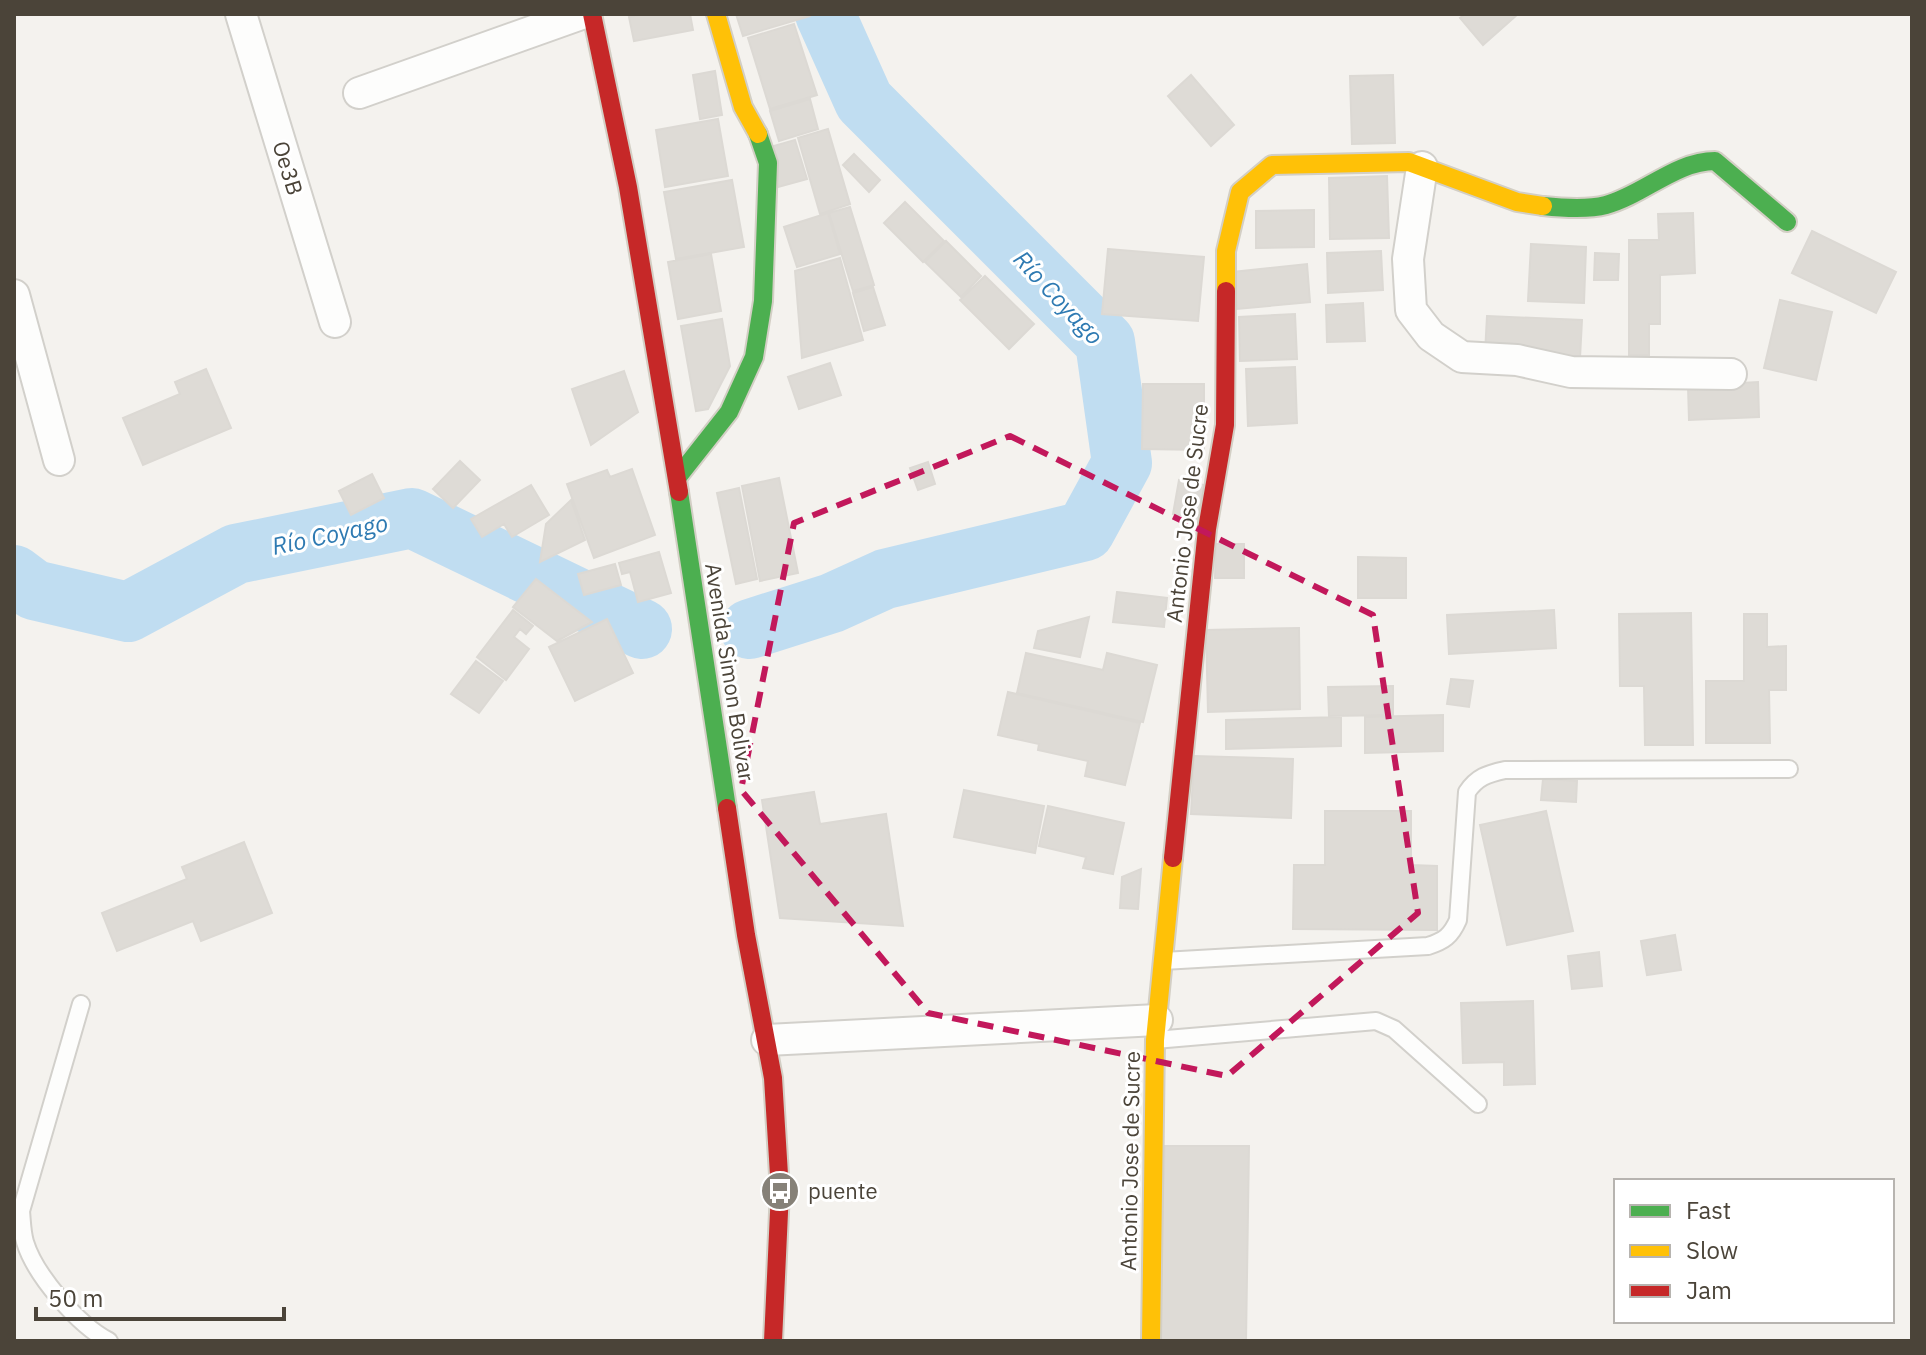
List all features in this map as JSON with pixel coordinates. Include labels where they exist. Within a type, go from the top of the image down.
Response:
[{"type":"street","name":"Oe3B","points":[[241,14],[335,322]]},
{"type":"street","points":[[359,93],[581,14]]},
{"type":"street","name":"Avenida Simon Bolivar","points":[[592,14],[628,187],[677,478],[746,935],[767,1040],[775,1102],[780,1191],[773,1341]]},
{"type":"street","points":[[677,478],[729,412],[754,357],[763,301],[768,163],[762,142],[743,107],[716,14]]},
{"type":"street","name":"Antonio Jose de Sucre","points":[[1151,1341],[1156,1030],[1161,961],[1207,529],[1225,425],[1226,251],[1240,192],[1272,165],[1409,162],[1517,202],[1560,208],[1605,205],[1697,161],[1715,161],[1787,222]]},
{"type":"street","points":[[1422,167],[1408,259],[1411,310],[1431,336],[1462,357],[1517,360],[1571,372],[1731,374]]},
{"type":"street","points":[[14,295],[59,460]]},
{"type":"street","points":[[767,1040],[1156,1030]]},
{"type":"lane","points":[[1161,961],[1428,946],[1441,942],[1452,934],[1458,920],[1467,792],[1475,780],[1487,774],[1505,770],[1789,769]]},
{"type":"lane","points":[[81,1004],[21,1211],[25,1241],[43,1280],[96,1335],[109,1341]]},
{"type":"lane","points":[[1156,1030],[1376,1021],[1394,1029],[1478,1104]]},
{"type":"highlighted area","points":[[1010,436],[1373,615],[1418,913],[1227,1076],[928,1013],[741,790],[794,523]]},
{"type":"building","points":[[690,14],[693,30],[634,41],[629,17]]},
{"type":"building","points":[[736,14],[810,14],[810,16],[743,36]]},
{"type":"building","points":[[1465,14],[1518,14],[1483,45],[1460,18]]},
{"type":"building","points":[[794,24],[817,95],[770,109],[748,38]]},
{"type":"building","points":[[715,71],[722,115],[700,119],[693,75]]},
{"type":"building","points":[[1191,75],[1234,125],[1211,146],[1168,96]]},
{"type":"building","points":[[1393,75],[1395,143],[1352,144],[1350,76]]},
{"type":"building","points":[[810,99],[818,129],[779,141],[770,111]]},
{"type":"building","points":[[718,119],[728,176],[665,187],[656,130]]},
{"type":"building","points":[[828,129],[850,204],[820,214],[798,138]]},
{"type":"building","points":[[795,140],[807,179],[778,187],[767,148]]},
{"type":"building","points":[[854,154],[880,180],[869,192],[843,165]]},
{"type":"building","points":[[1387,176],[1389,238],[1330,239],[1329,178]]},
{"type":"building","points":[[732,180],[744,247],[676,259],[664,192]]},
{"type":"building","points":[[905,202],[944,241],[923,262],[884,223]]},
{"type":"building","points":[[850,207],[874,285],[853,291],[829,213]]},
{"type":"building","points":[[1314,210],[1314,247],[1256,248],[1256,211]]},
{"type":"building","points":[[828,213],[840,254],[797,267],[784,227]]},
{"type":"building","points":[[1693,213],[1695,273],[1660,275],[1660,324],[1649,324],[1649,355],[1629,355],[1629,240],[1659,240],[1658,214]]},
{"type":"building","points":[[1812,231],[1896,272],[1876,313],[1792,273]]},
{"type":"building","points":[[946,241],[981,276],[961,297],[925,262]]},
{"type":"building","points":[[1531,244],[1586,247],[1584,303],[1528,301]]},
{"type":"building","points":[[1108,249],[1204,257],[1198,321],[1102,314]]},
{"type":"building","points":[[1381,251],[1383,290],[1328,293],[1327,253]]},
{"type":"building","points":[[1595,253],[1619,254],[1618,280],[1594,280]]},
{"type":"building","points":[[711,254],[721,311],[678,319],[668,262]]},
{"type":"building","points":[[840,258],[863,340],[802,358],[795,271]]},
{"type":"building","points":[[1307,264],[1310,302],[1237,309],[1233,272]]},
{"type":"building","points":[[985,276],[1034,324],[1009,349],[960,300]]},
{"type":"building","points":[[873,287],[885,325],[864,331],[853,293]]},
{"type":"building","points":[[1780,300],[1832,312],[1816,380],[1764,368]]},
{"type":"building","points":[[1363,303],[1365,341],[1327,342],[1326,305]]},
{"type":"building","points":[[1295,314],[1297,359],[1240,361],[1239,317]]},
{"type":"building","points":[[1487,316],[1582,320],[1580,358],[1485,353]]},
{"type":"building","points":[[722,319],[730,366],[708,409],[696,411],[681,326]]},
{"type":"building","points":[[830,363],[841,395],[799,409],[788,377]]},
{"type":"building","points":[[1295,367],[1297,423],[1248,426],[1246,369]]},
{"type":"building","points":[[206,369],[231,428],[143,465],[123,418],[180,394],[175,382]]},
{"type":"building","points":[[624,371],[638,412],[591,445],[572,389]]},
{"type":"building","points":[[1758,382],[1759,417],[1689,420],[1688,386]]},
{"type":"building","points":[[1143,384],[1204,384],[1204,450],[1142,449]]},
{"type":"building","points":[[460,461],[480,480],[453,508],[433,489]]},
{"type":"building","points":[[928,462],[935,484],[918,490],[910,468]]},
{"type":"building","points":[[632,469],[655,535],[594,558],[567,484],[607,470],[610,477]]},
{"type":"building","points":[[372,474],[384,498],[351,515],[339,491]]},
{"type":"building","points":[[779,478],[798,573],[760,581],[742,486]]},
{"type":"building","points":[[1179,480],[1204,485],[1198,519],[1173,514]]},
{"type":"building","points":[[531,485],[549,515],[512,537],[504,524],[482,537],[471,519]]},
{"type":"building","points":[[739,488],[757,579],[736,584],[717,493]]},
{"type":"building","points":[[571,500],[585,540],[540,562],[546,524]]},
{"type":"building","points":[[1216,544],[1244,544],[1244,578],[1215,578]]},
{"type":"building","points":[[659,552],[671,593],[638,602],[630,572],[622,574],[619,563]]},
{"type":"building","points":[[1358,557],[1406,558],[1406,598],[1358,598]]},
{"type":"building","points":[[615,564],[621,585],[584,595],[578,574]]},
{"type":"building","points":[[536,579],[592,622],[557,641],[513,607]]},
{"type":"building","points":[[1117,592],[1167,598],[1164,627],[1113,622]]},
{"type":"building","points":[[513,610],[533,626],[526,634],[520,629],[514,637],[529,649],[506,680],[477,657]]},
{"type":"building","points":[[1554,610],[1556,648],[1449,654],[1447,615]]},
{"type":"building","points":[[1691,613],[1693,745],[1645,745],[1644,686],[1620,686],[1619,614]]},
{"type":"building","points":[[1744,614],[1767,614],[1767,647],[1786,646],[1786,690],[1769,690],[1770,743],[1706,743],[1706,681],[1744,681]]},
{"type":"building","points":[[1089,617],[1080,657],[1034,648],[1038,631]]},
{"type":"building","points":[[607,619],[633,673],[575,701],[549,647]]},
{"type":"building","points":[[1299,628],[1300,709],[1208,712],[1206,630]]},
{"type":"building","points":[[1026,653],[1103,670],[1107,653],[1157,665],[1143,722],[1017,693]]},
{"type":"building","points":[[476,661],[503,681],[479,713],[451,694]]},
{"type":"building","points":[[1451,679],[1473,681],[1469,707],[1447,704]]},
{"type":"building","points":[[1393,686],[1393,715],[1329,716],[1328,687]]},
{"type":"building","points":[[1008,692],[1140,723],[1125,785],[1085,776],[1088,761],[1038,750],[1039,744],[998,735]]},
{"type":"building","points":[[1443,715],[1443,751],[1365,753],[1365,717]]},
{"type":"building","points":[[1341,717],[1341,746],[1226,749],[1226,720]]},
{"type":"building","points":[[1194,756],[1293,759],[1291,818],[1191,814]]},
{"type":"building","points":[[1543,779],[1577,781],[1576,802],[1541,800]]},
{"type":"building","points":[[964,790],[1044,806],[1035,853],[954,837]]},
{"type":"building","points":[[814,792],[820,824],[886,814],[903,926],[780,918],[762,800]]},
{"type":"building","points":[[1048,806],[1124,823],[1113,874],[1083,868],[1086,857],[1039,846]]},
{"type":"building","points":[[1325,811],[1411,811],[1411,865],[1437,866],[1437,930],[1293,929],[1294,865],[1325,865]]},
{"type":"building","points":[[1546,811],[1573,931],[1507,945],[1480,825]]},
{"type":"building","points":[[244,842],[272,913],[201,941],[193,921],[117,951],[102,913],[187,879],[182,867]]},
{"type":"building","points":[[1141,869],[1138,909],[1120,908],[1122,877]]},
{"type":"building","points":[[1675,935],[1681,970],[1647,975],[1641,941]]},
{"type":"building","points":[[1599,952],[1602,986],[1572,989],[1568,956]]},
{"type":"building","points":[[1533,1001],[1535,1084],[1504,1085],[1504,1062],[1463,1063],[1461,1003]]},
{"type":"building","points":[[1165,1146],[1249,1146],[1246,1341],[1158,1341]]},
{"type":"waterway","name":"Río Coyago","points":[[750,629],[832,603],[885,579],[1085,531],[1122,463],[1105,342],[864,101],[825,14]]},
{"type":"waterway","name":"Río Coyago","points":[[14,575],[34,590],[128,612],[236,554],[412,518],[642,629]]},
{"type":"traffic: fast","points":[[677,478],[729,412],[754,357],[763,301],[768,163],[758,134]]},
{"type":"traffic: fast","points":[[1543,206],[1583,208],[1606,205],[1687,166],[1715,161],[1787,222]]},
{"type":"traffic: fast","points":[[679,492],[727,808]]},
{"type":"traffic: slow","points":[[716,14],[743,107],[758,134]]},
{"type":"traffic: slow","points":[[1226,291],[1226,251],[1240,192],[1272,165],[1409,162],[1517,202],[1543,206]]},
{"type":"traffic: slow","points":[[1151,1341],[1155,1040],[1173,858]]},
{"type":"traffic: jam","points":[[592,14],[628,187],[679,492]]},
{"type":"traffic: jam","points":[[1173,858],[1207,529],[1225,425],[1226,291]]},
{"type":"traffic: jam","points":[[727,808],[746,935],[773,1078],[780,1191],[773,1341]]},
{"type":"place","name":"puente","points":[[780,1191]]}]
